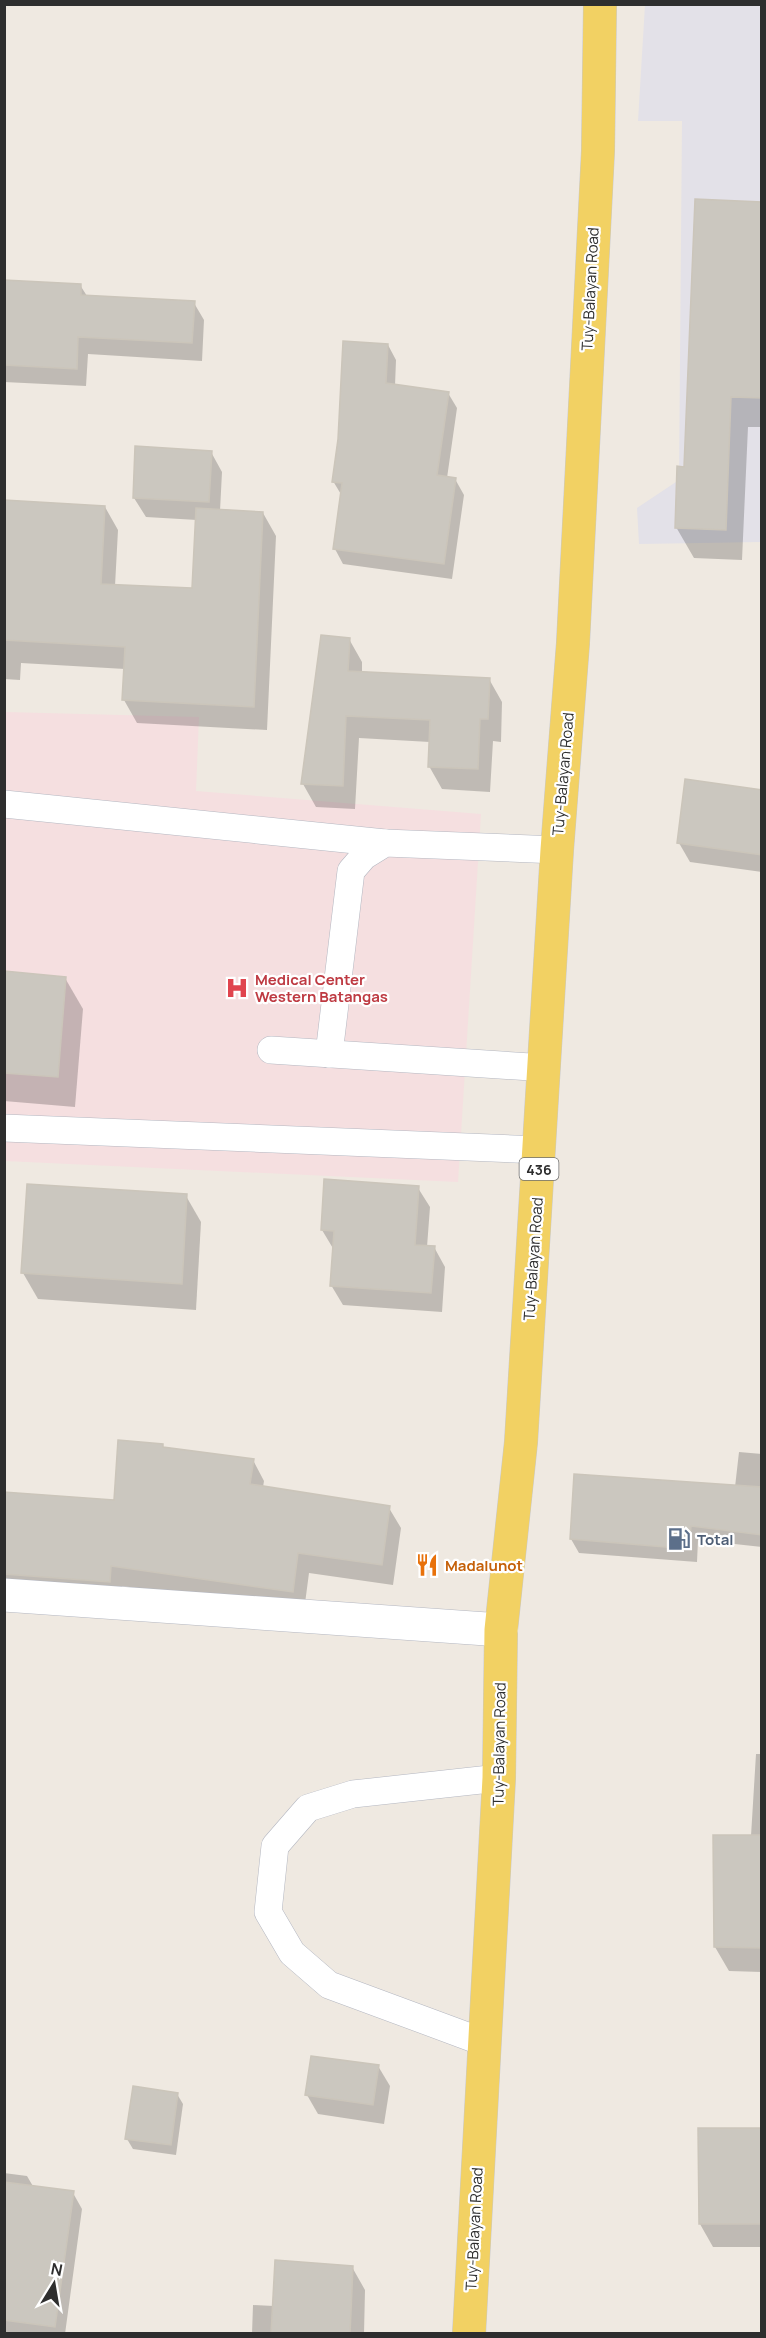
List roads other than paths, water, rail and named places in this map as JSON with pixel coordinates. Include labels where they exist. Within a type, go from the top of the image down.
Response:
[{"type":"main road","name":"Tuy-Balayan Road","points":[[469,2334],[499,1778],[501,1630],[521,1442],[546,1068],[557,850],[573,644],[598,151],[600,4]]},
{"type":"street","points":[[4,1595],[501,1630]]},
{"type":"lane","points":[[4,804],[385,843],[557,850]]},
{"type":"lane","points":[[329,1054],[351,871],[364,856],[385,843]]},
{"type":"lane","points":[[271,1050],[546,1068]]},
{"type":"lane","points":[[4,1128],[540,1150]]},
{"type":"lane","points":[[483,2042],[329,1985],[292,1953],[268,1912],[275,1846],[308,1808],[353,1794],[499,1778]]},
{"type":"place","name":"Medical Center Western Batangas","points":[[237,988]]},
{"type":"place","name":"Total","points":[[679,1539]]},
{"type":"place","name":"Madalunot","points":[[427,1565]]}]
